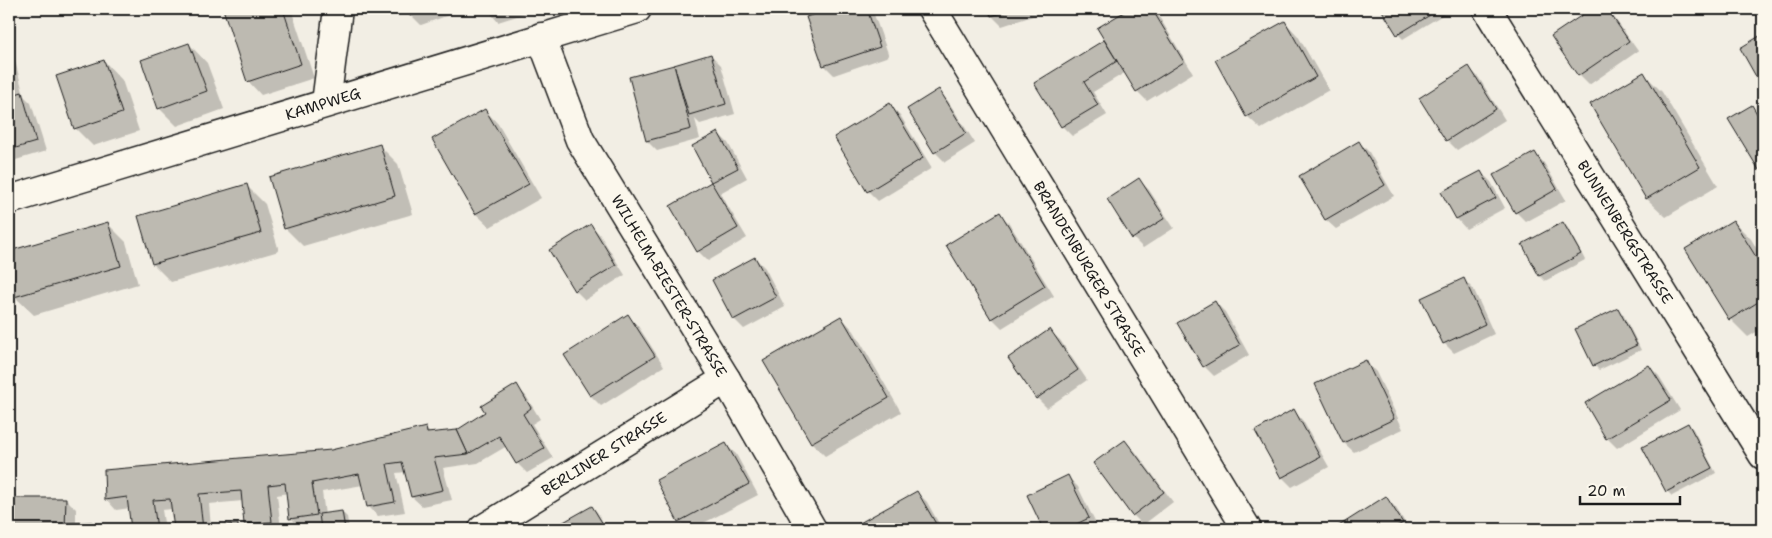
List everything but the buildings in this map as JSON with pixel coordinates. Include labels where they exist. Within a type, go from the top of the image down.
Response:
[{"type":"street","points":[[326,103],[338,9]]},
{"type":"street","name":"KAMPWEG","points":[[9,200],[636,9]]},
{"type":"street","name":"BRANDENBURGER STRASSE","points":[[932,9],[1247,529]]},
{"type":"street","name":"BUNNENBERGSTRASSE","points":[[1487,9],[1763,455]]},
{"type":"street","name":"WILHELM-BIESTER-STRASSE","points":[[541,37],[580,140],[726,379],[812,529]]},
{"type":"street","name":"BERLINER STRASSE","points":[[483,529],[726,379]]}]
